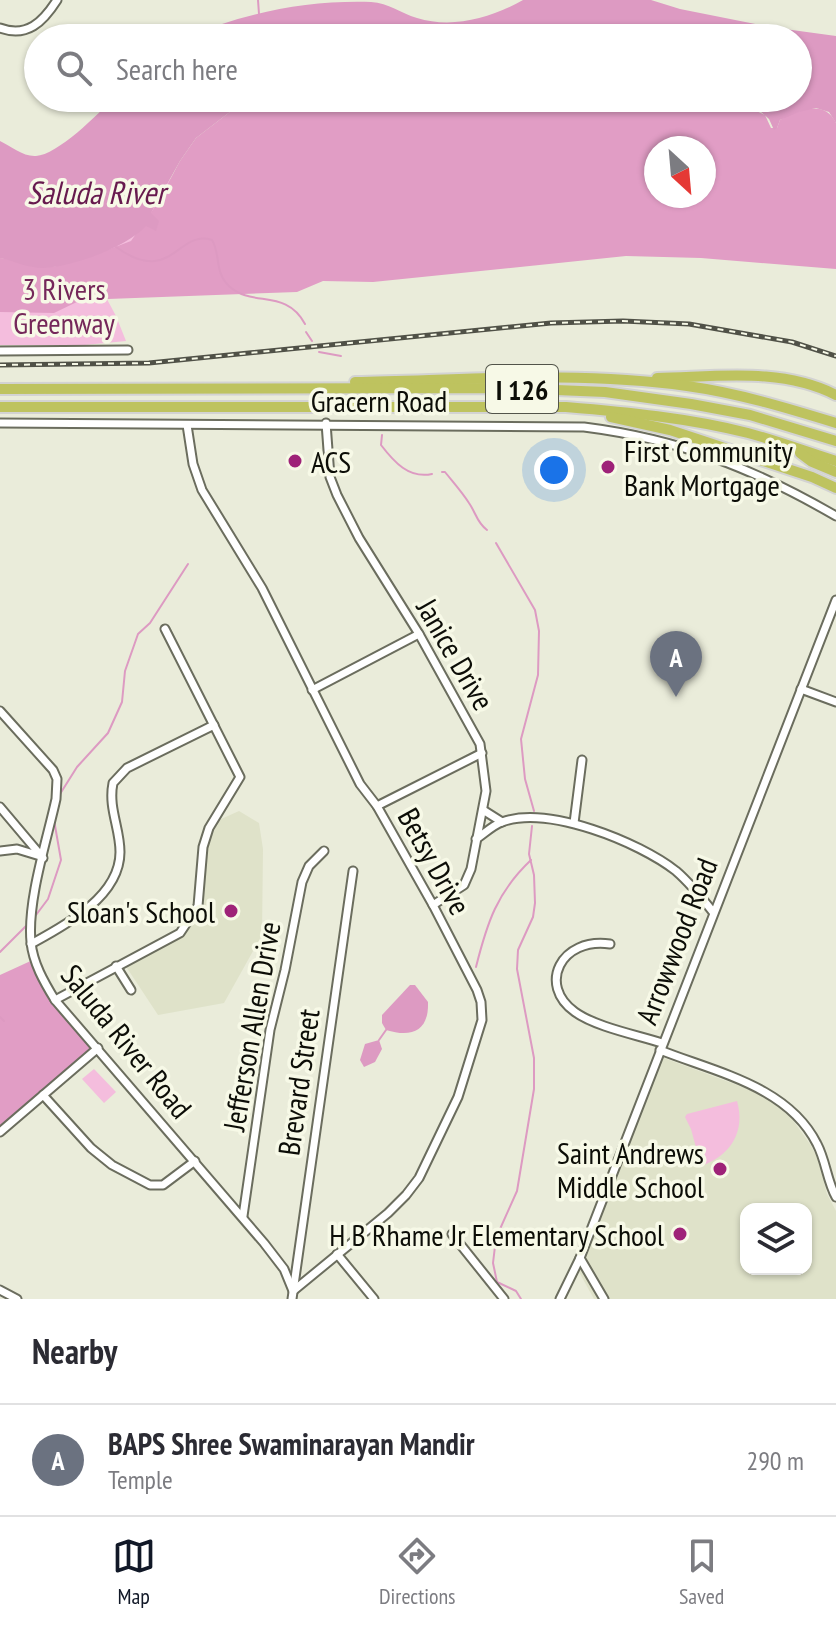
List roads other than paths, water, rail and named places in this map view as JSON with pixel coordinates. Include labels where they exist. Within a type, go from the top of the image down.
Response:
[{"type":"highway","points":[[202,389],[322,383],[773,377],[808,383],[836,395]]},
{"type":"highway","points":[[565,379],[665,384],[722,392],[836,423]]},
{"type":"highway","name":"I 126","points":[[0,389],[506,388],[605,392],[750,415],[836,441]]},
{"type":"highway","name":"I 126","points":[[0,407],[566,407],[617,411],[716,426],[836,461]]},
{"type":"highway","points":[[566,407],[657,426],[812,477],[836,488]]},
{"type":"highway","points":[[795,449],[812,462],[836,472]]},
{"type":"street","points":[[37,24],[57,0]]},
{"type":"street","points":[[0,28],[24,31]]},
{"type":"street","points":[[0,351],[128,350]]},
{"type":"street","name":"Gracern Road","points":[[0,423],[566,425],[623,432],[734,463],[836,516]]},
{"type":"street","name":"Janice Drive","points":[[326,423],[330,477],[337,495],[359,538],[419,634],[480,744],[482,753],[486,791],[471,869],[464,885],[433,905]]},
{"type":"street","name":"Betsy Drive","points":[[187,425],[193,464],[202,490],[262,588],[360,784],[377,806],[433,905],[481,1002],[482,1020],[458,1097],[419,1178],[388,1213],[292,1295]]},
{"type":"street","name":"Arrowwood Road","points":[[560,1299],[580,1258],[836,600]]},
{"type":"street","points":[[55,1000],[180,933],[198,906],[203,847],[214,817],[240,777],[165,629]]},
{"type":"street","points":[[312,690],[419,634]]},
{"type":"street","points":[[801,689],[836,702]]},
{"type":"street","name":"Saluda River Road","points":[[0,711],[53,770],[57,779],[56,799],[32,909],[31,944],[40,974],[55,1000],[243,1216],[284,1269],[292,1295]]},
{"type":"street","points":[[31,944],[85,911],[112,878],[120,853],[111,809],[113,783],[127,768],[214,725]]},
{"type":"street","points":[[377,806],[482,753]]},
{"type":"street","points":[[574,823],[582,760]]},
{"type":"street","points":[[0,807],[43,858]]},
{"type":"street","points":[[483,810],[502,822]]},
{"type":"street","points":[[476,839],[502,822],[540,816],[574,823],[654,857],[690,884],[713,912]]},
{"type":"street","points":[[0,851],[17,849],[43,858]]},
{"type":"street","name":"Jefferson Allen Drive","points":[[243,1216],[270,1030],[302,882],[309,866],[324,851]]},
{"type":"street","name":"Brevard Street","points":[[292,1295],[353,871]]},
{"type":"street","points":[[610,944],[587,943],[568,952],[558,969],[559,991],[564,1000],[577,1014],[778,1098],[818,1145],[836,1197]]},
{"type":"street","points":[[116,966],[131,990]]},
{"type":"street","points":[[0,1132],[98,1048]]},
{"type":"street","points":[[43,1095],[91,1148],[112,1165],[150,1185],[163,1185],[195,1161]]},
{"type":"street","points":[[452,1234],[504,1299]]},
{"type":"street","points":[[337,1254],[374,1299]]},
{"type":"street","points":[[580,1258],[604,1299]]},
{"type":"street","points":[[0,1290],[17,1299]]},
{"type":"water","points":[[523,0],[651,0],[755,24],[223,24],[252,15],[323,3],[371,2],[417,18],[444,22],[472,20]]},
{"type":"water","points":[[812,33],[836,36],[836,123],[829,112],[812,109]]},
{"type":"water","name":"Saluda River","points":[[230,112],[196,138],[180,161],[151,213],[159,221],[156,231],[146,226],[113,248],[55,267],[32,267],[0,258],[0,141],[27,155],[45,154],[77,133],[98,114]]},
{"type":"water","points":[[761,112],[799,112],[780,120],[774,130]]},
{"type":"water","points":[[410,985],[415,985],[428,1002],[426,1020],[411,1032],[386,1030],[382,1015]]},
{"type":"water","points":[[379,1040],[382,1049],[375,1062],[364,1067],[360,1060],[365,1044]]},
{"type":"waterway","points":[[258,0],[259,14]]},
{"type":"waterway","points":[[116,247],[135,258],[150,261],[162,259],[190,242],[212,240],[221,275],[229,286],[248,296],[288,306],[305,324]]},
{"type":"waterway","points":[[306,332],[312,341]]},
{"type":"waterway","points":[[319,352],[341,356]]},
{"type":"waterway","points":[[382,435],[381,445],[403,468],[416,474],[432,474]]},
{"type":"waterway","points":[[442,472],[460,491],[487,530]]},
{"type":"waterway","points":[[496,543],[535,610],[539,631],[538,675],[521,739],[525,779],[534,811]]},
{"type":"waterway","points":[[60,794],[77,767],[108,733],[122,702],[125,671],[138,634],[150,623],[188,564]]},
{"type":"waterway","points":[[36,915],[48,899],[61,860],[54,820]]},
{"type":"waterway","points":[[521,1299],[516,1291],[497,1282],[493,1263],[496,1238],[517,1191],[534,1089],[534,1058],[517,969],[518,950],[533,917],[535,903],[534,875],[529,854],[532,826]]},
{"type":"waterway","points":[[476,967],[495,909],[510,884],[531,860]]},
{"type":"waterway","points":[[0,952],[26,926]]},
{"type":"waterway","points":[[0,1017],[4,1021]]},
{"type":"waterway","points":[[379,1040],[386,1030]]},
{"type":"railway","points":[[0,365],[149,363],[551,323],[623,321],[689,324],[792,342],[836,356]]},
{"type":"place","name":"ACS","points":[[295,461]]},
{"type":"place","name":"First Community Bank Mortgage","points":[[608,467]]},
{"type":"place","name":"BAPS Shree Swaminarayan Mandir","points":[[676,697]]},
{"type":"place","name":"Sloan's School","points":[[231,911]]},
{"type":"place","name":"Saint Andrews Middle School","points":[[720,1169]]},
{"type":"place","name":"H B Rhame Jr Elementary School","points":[[680,1234]]},
{"type":"park label","name":"3 Rivers Greenway","points":[[64,305]]}]
